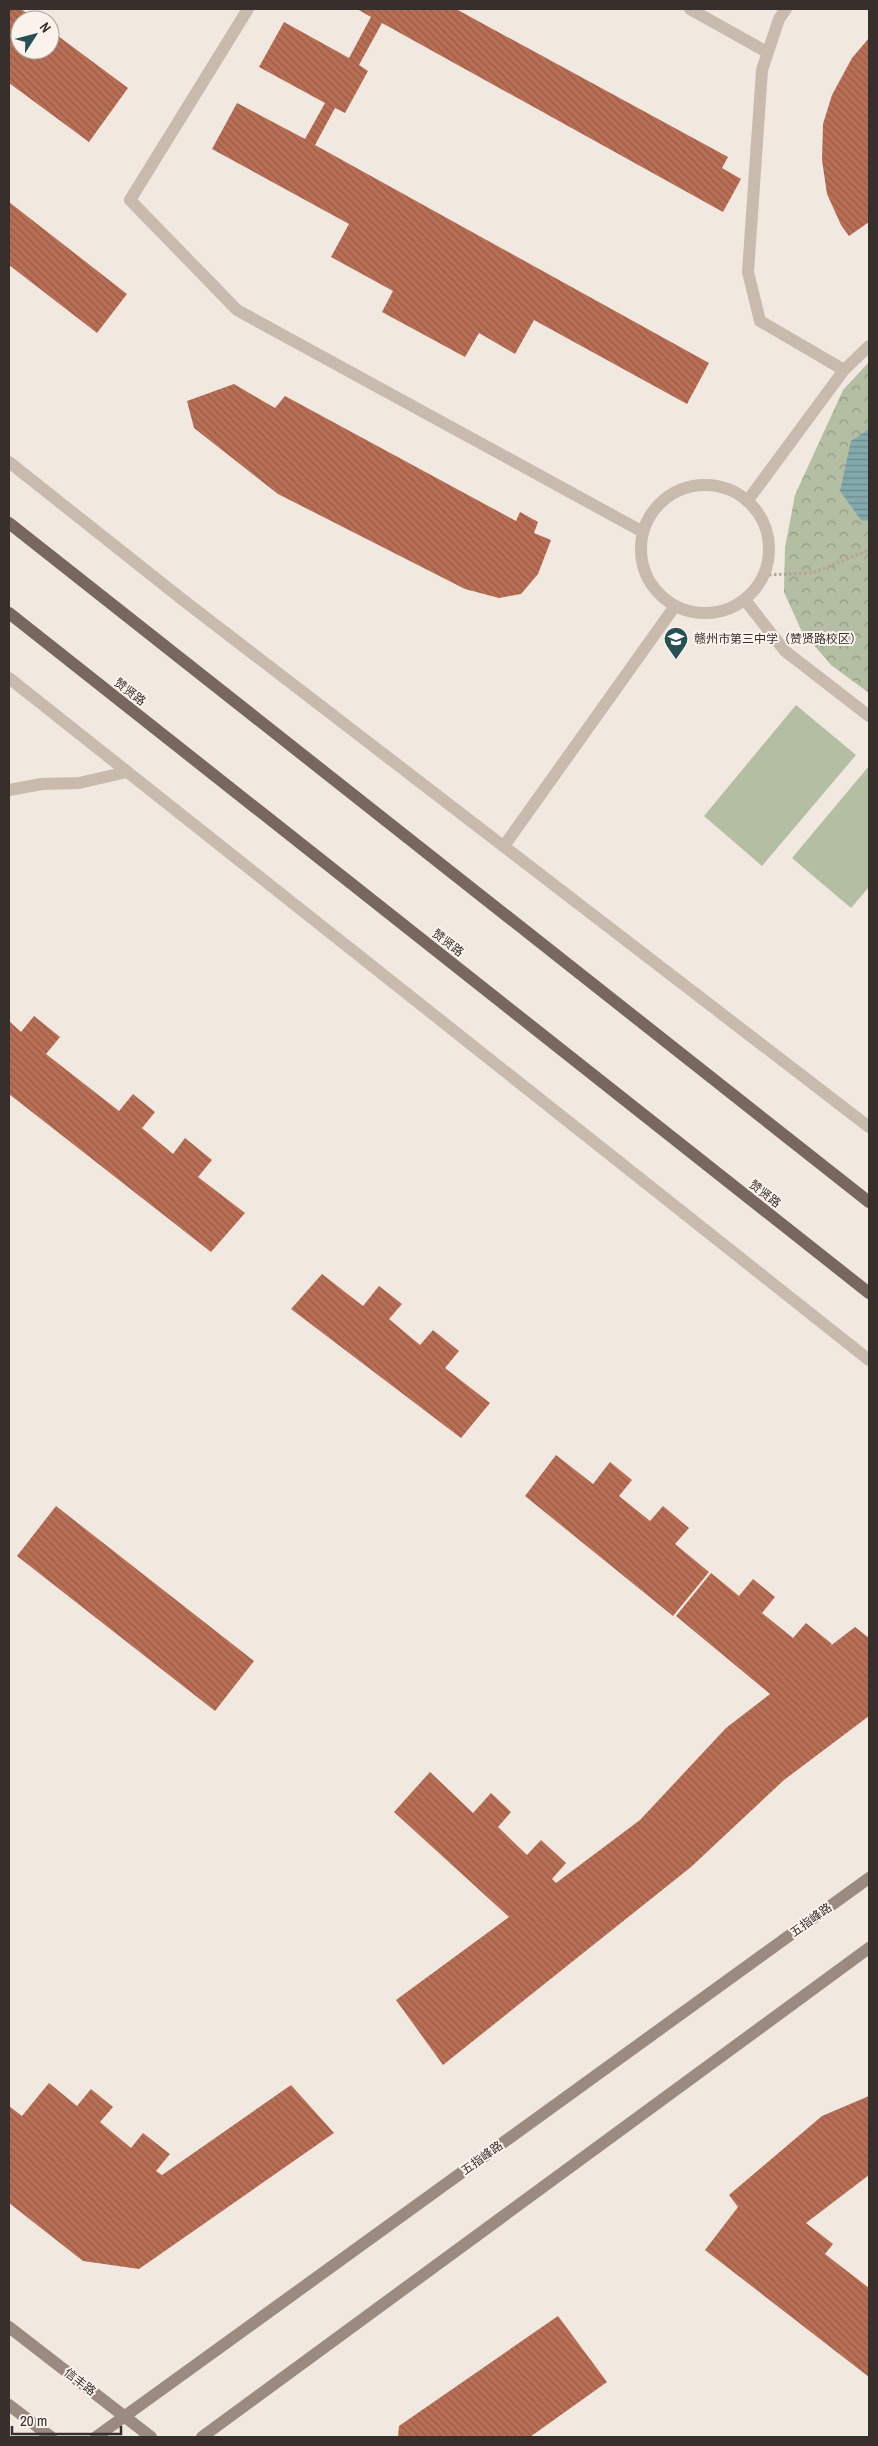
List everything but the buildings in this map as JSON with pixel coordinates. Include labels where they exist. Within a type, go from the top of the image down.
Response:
[{"type":"main road","points":[[9,523],[869,1202]]},
{"type":"main road","name":"赞贤路","points":[[9,614],[869,1293]]},
{"type":"main road","name":"五指峰路","points":[[96,2437],[869,1878]]},
{"type":"main road","points":[[202,2437],[869,1948]]},
{"type":"main road","name":"信丰路","points":[[9,2327],[151,2437]]},
{"type":"main road","points":[[9,2405],[50,2437]]},
{"type":"street","points":[[248,9],[130,200],[237,310],[643,532]]},
{"type":"street","points":[[690,9],[767,52]]},
{"type":"street","points":[[786,9],[779,19],[762,70],[748,272],[760,321],[844,370]]},
{"type":"street","points":[[748,500],[844,370],[869,346]]},
{"type":"street","points":[[9,462],[190,606],[869,1127]]},
{"type":"street","points":[[708,484],[730,489],[748,500],[761,517],[769,536],[770,558],[764,575],[752,594],[735,607],[716,614],[695,613],[675,606],[657,594],[645,575],[640,554],[643,532],[652,512],[667,496],[687,487],[708,484]]},
{"type":"street","points":[[745,600],[786,651],[869,716]]},
{"type":"street","points":[[504,846],[675,606]]},
{"type":"street","points":[[9,678],[869,1360]]},
{"type":"street","points":[[9,790],[42,784],[79,783],[127,772]]},
{"type":"path","points":[[764,575],[812,573],[869,550]]},
{"type":"green space","points":[[869,362],[869,693],[831,665],[801,630],[784,592],[785,548],[795,495],[843,390]]},
{"type":"green space","points":[[796,705],[856,755],[762,866],[704,816]]},
{"type":"green space","points":[[869,766],[869,887],[851,908],[792,858]]},
{"type":"water","points":[[869,429],[869,521],[861,520],[840,491],[851,441]]},
{"type":"place","name":"赣州市第三中学（赞贤路校区）","points":[[676,660]]}]
